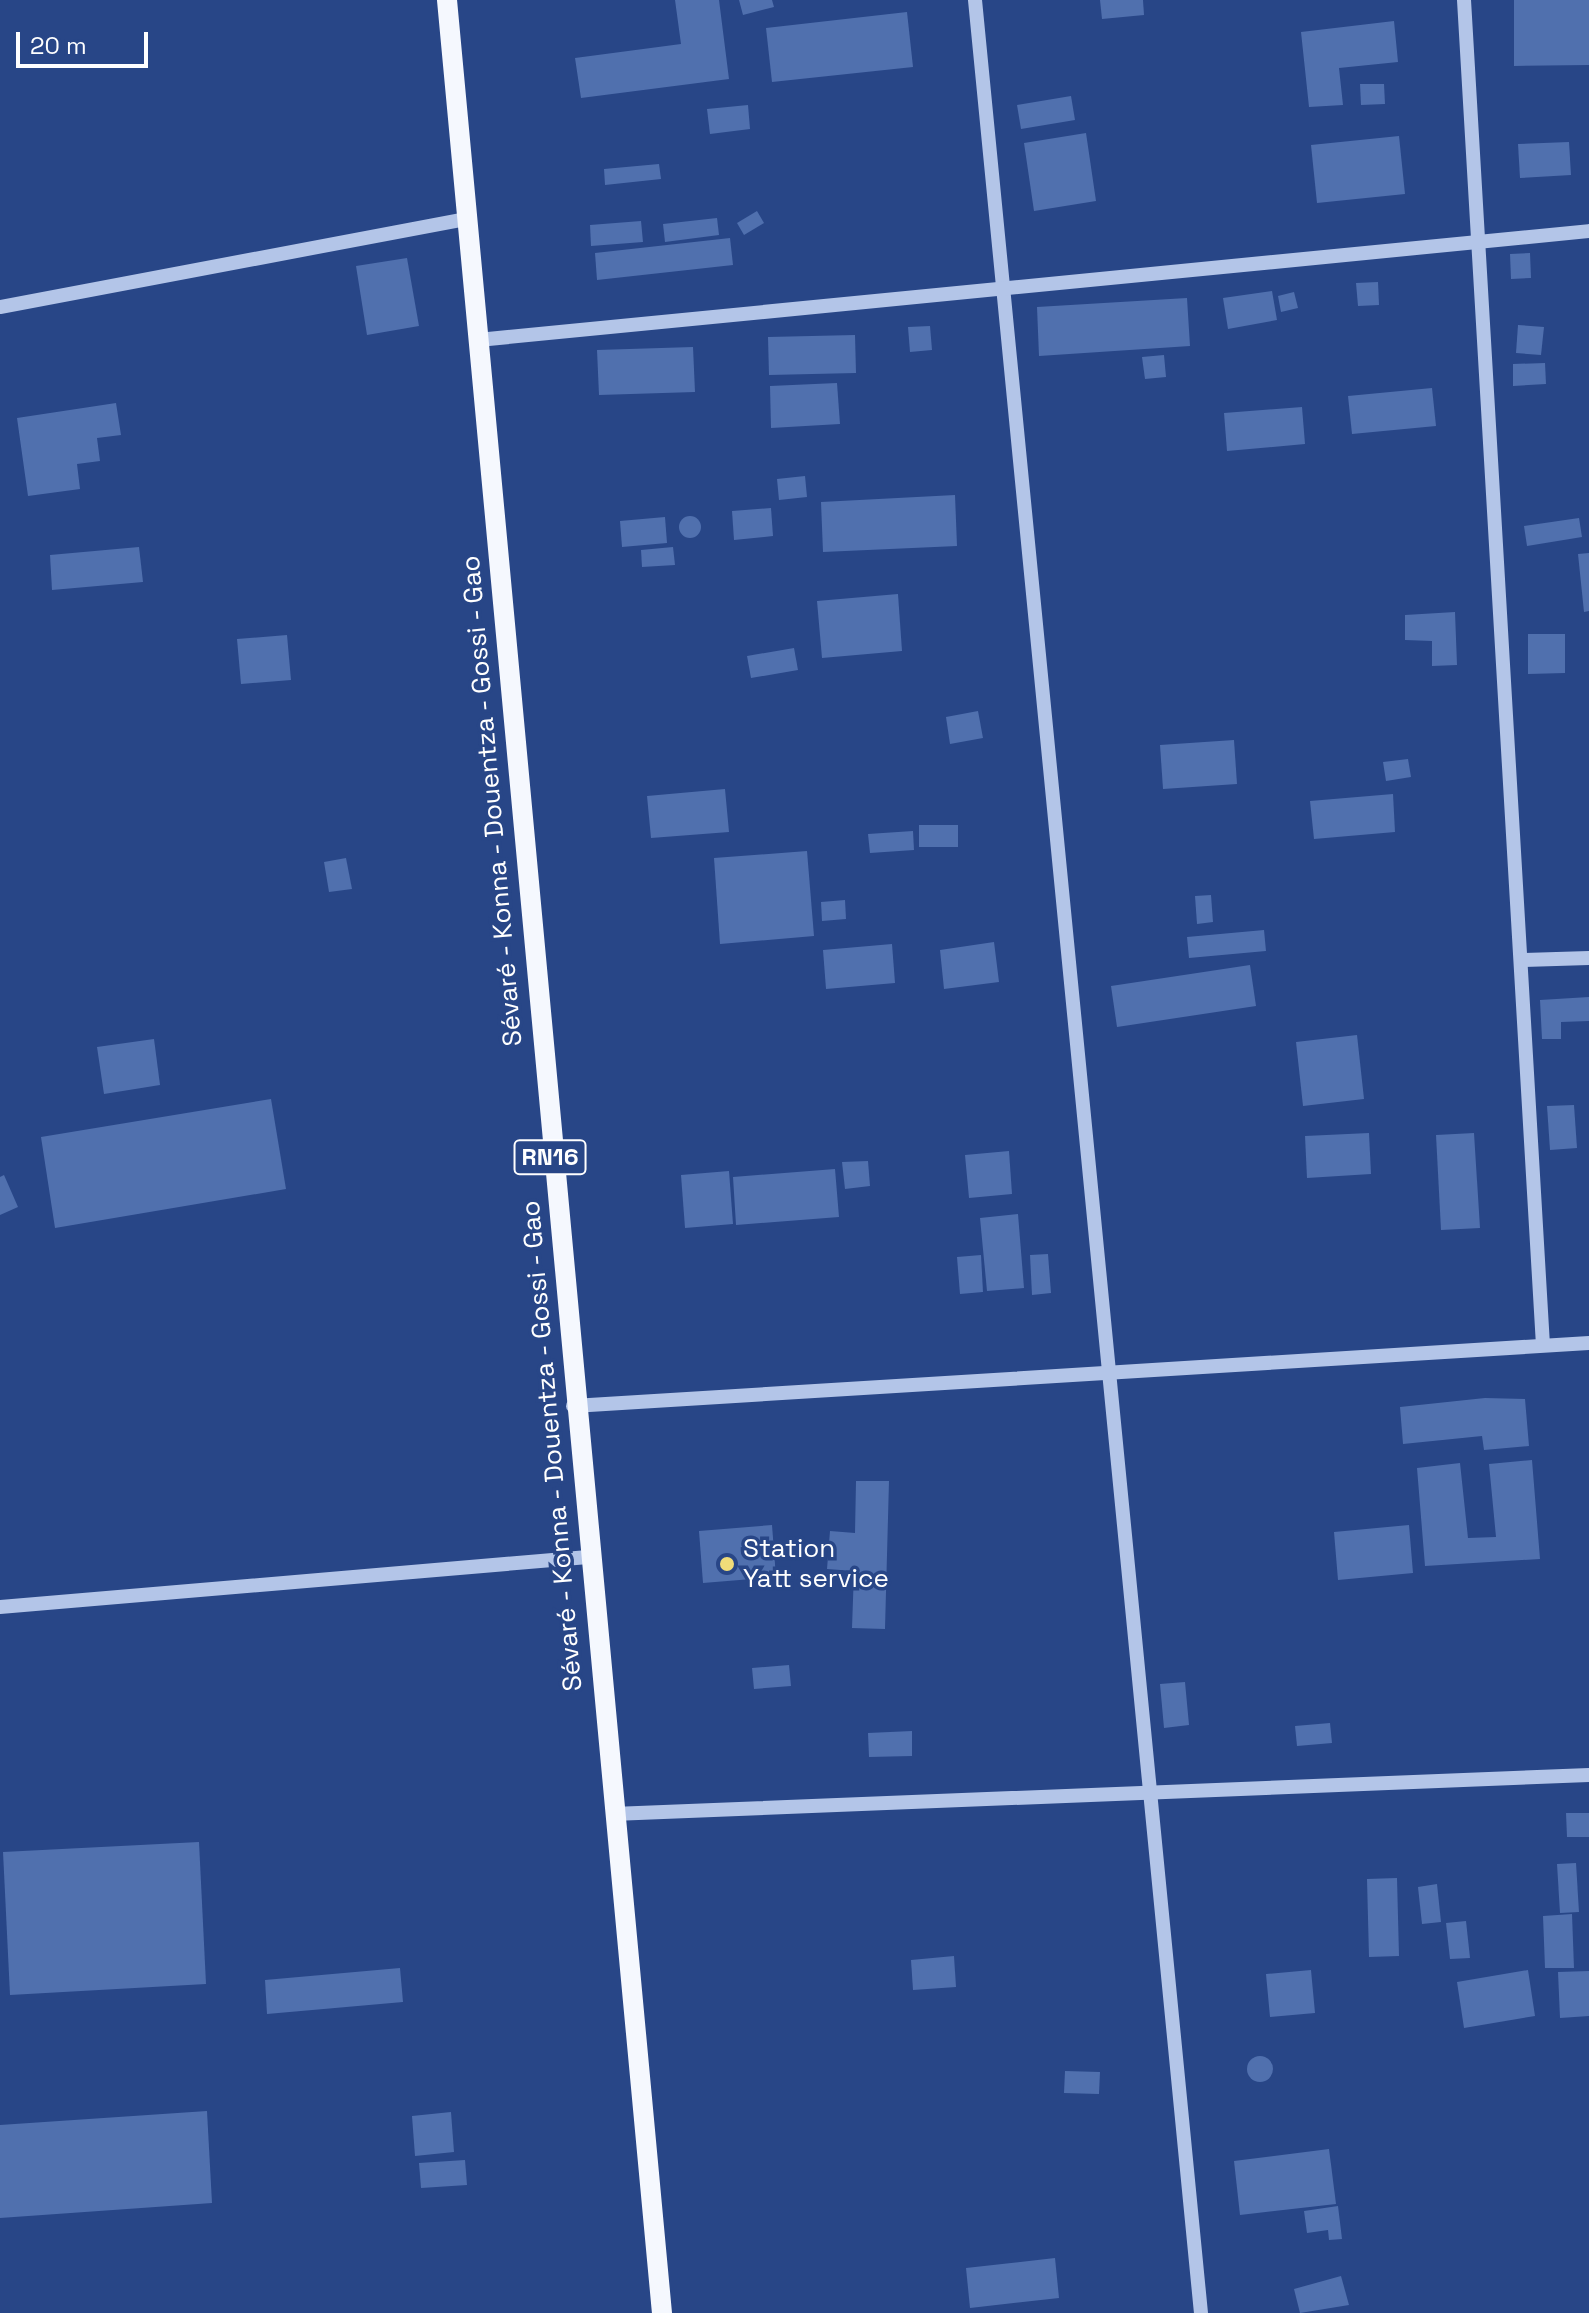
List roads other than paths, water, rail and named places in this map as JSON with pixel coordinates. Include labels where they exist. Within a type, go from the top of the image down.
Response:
[{"type":"main road","name":"Sévaré - Konna - Douentza - Gossi - Gao","points":[[447,0],[573,1406],[662,2313]]},
{"type":"street","points":[[975,0],[1201,2313]]},
{"type":"street","points":[[1464,0],[1543,1345]]},
{"type":"street","points":[[0,307],[467,219]]},
{"type":"street","points":[[478,340],[1004,291],[1479,237],[1589,231]]},
{"type":"street","points":[[1521,960],[1589,958]]},
{"type":"street","points":[[573,1406],[1589,1343]]},
{"type":"street","points":[[0,1607],[588,1557]]},
{"type":"street","points":[[613,1814],[1150,1797],[1589,1775]]},
{"type":"place","name":"Station Yatt service","points":[[727,1564]]}]
